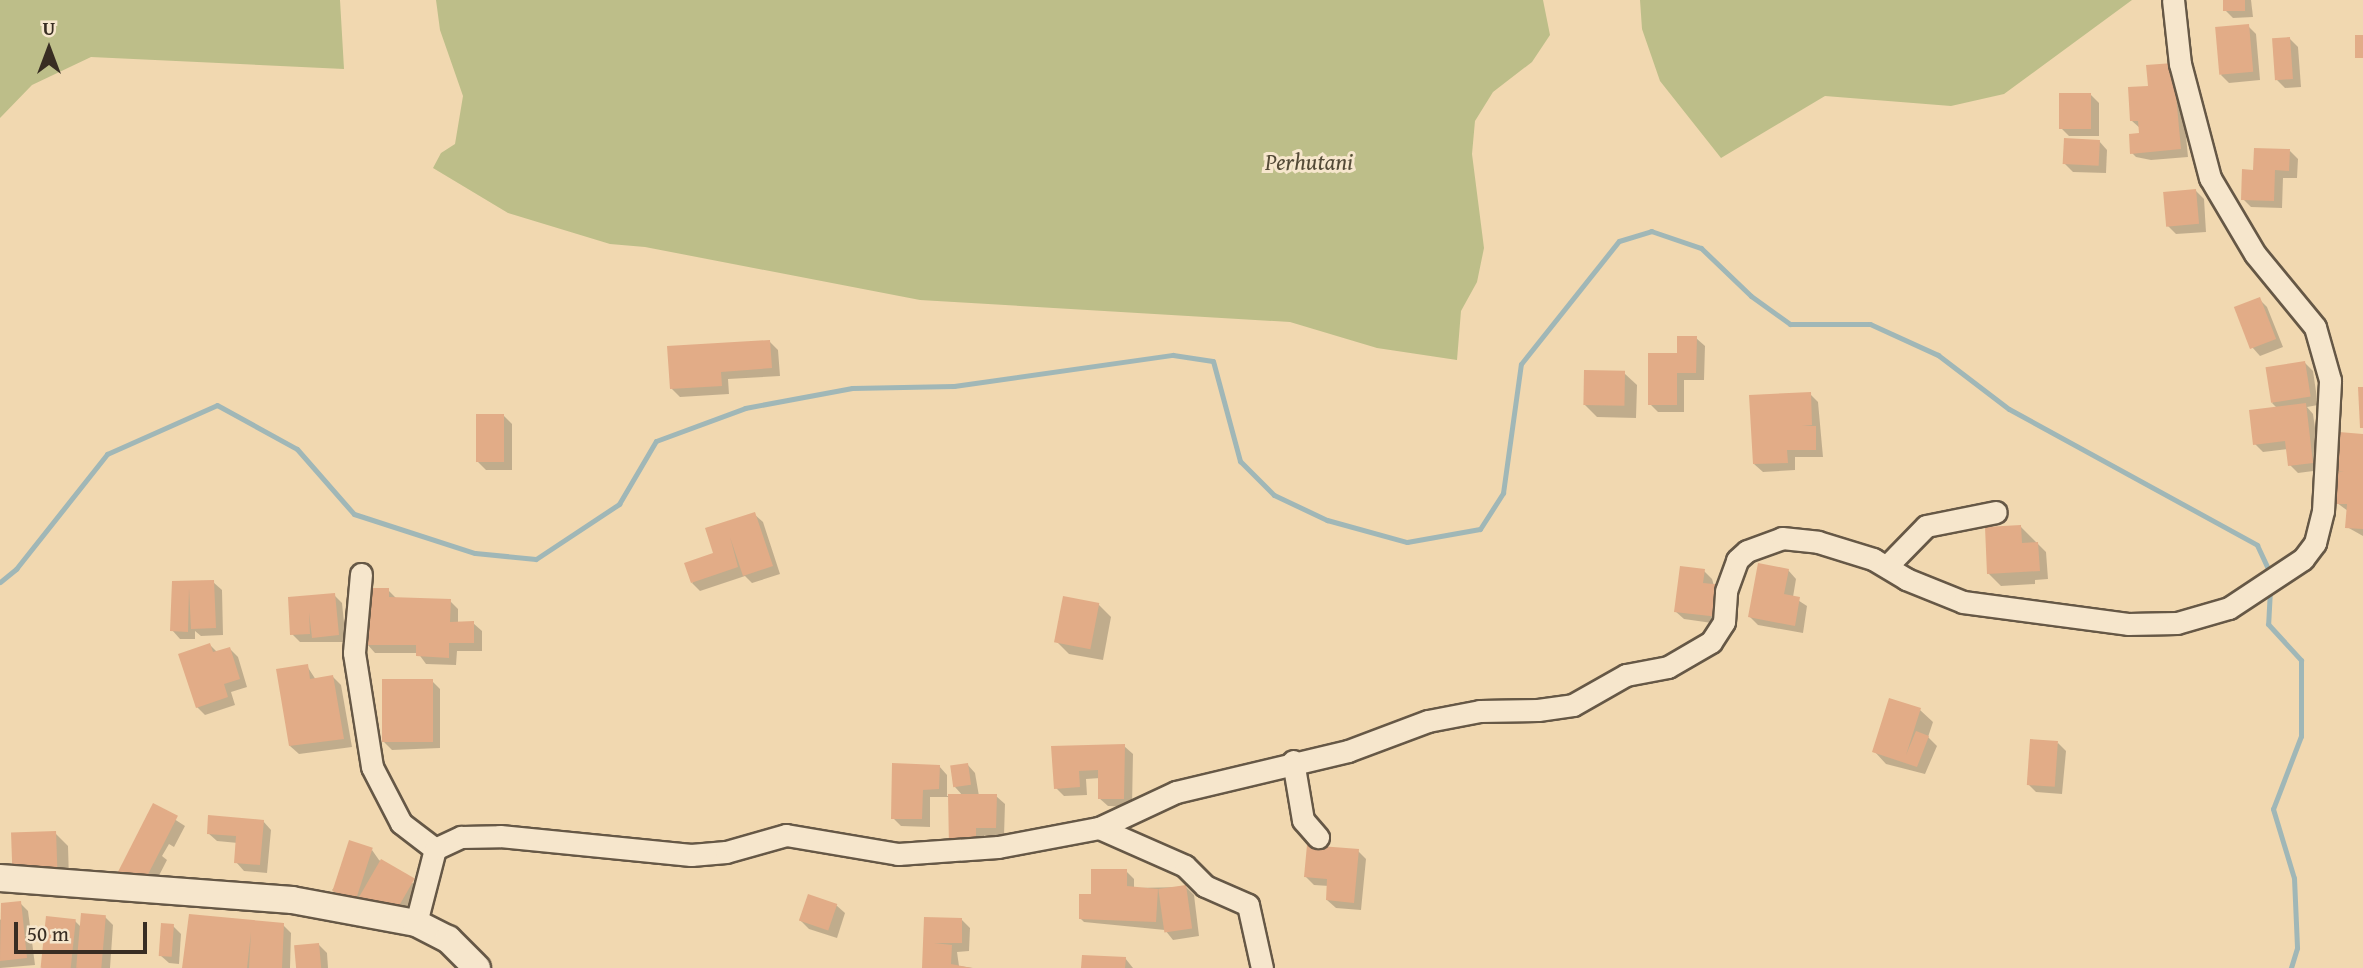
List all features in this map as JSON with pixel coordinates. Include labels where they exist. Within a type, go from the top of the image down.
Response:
[{"type":"street","points":[[416,923],[435,849],[447,841],[480,835],[710,855],[786,835],[923,854],[998,847],[1099,828],[1176,792],[1293,761],[1348,751],[1457,714],[1573,705],[1626,675],[1668,667],[1719,633],[1730,571],[1747,551],[1763,543],[1800,537],[1888,565],[1906,579],[1963,602],[2127,624],[2201,617],[2252,594],[2303,559],[2315,543],[2323,511],[2331,399],[2325,356],[2315,327],[2255,254],[2210,178],[2180,64],[2173,0]]},
{"type":"street","points":[[1888,565],[1915,532],[1926,526],[1996,512]]},
{"type":"street","points":[[360,573],[354,653],[372,767],[401,823],[435,849]]},
{"type":"street","points":[[1293,761],[1303,820],[1318,837]]},
{"type":"street","points":[[1099,828],[1173,860],[1205,886],[1248,905],[1262,968]]},
{"type":"street","points":[[0,878],[292,900],[416,923],[448,939],[477,968]]},
{"type":"green space","points":[[0,0],[340,0],[344,69],[91,57],[32,85],[0,118]]},
{"type":"green space","name":"Perhutani","points":[[436,0],[1543,0],[1550,35],[1532,62],[1493,92],[1475,121],[1472,154],[1484,248],[1477,282],[1461,311],[1457,360],[1377,348],[1290,322],[920,300],[645,247],[610,244],[508,213],[433,168],[441,153],[455,144],[463,96],[440,30]]},
{"type":"green space","points":[[1640,0],[2132,0],[2004,94],[1951,106],[1825,96],[1721,158],[1660,81],[1642,29]]},
{"type":"building","points":[[2223,0],[2245,0],[2245,11],[2223,11]]},
{"type":"building","points":[[2249,24],[2253,72],[2219,75],[2215,27]]},
{"type":"building","points":[[2355,35],[2363,35],[2363,58],[2355,58]]},
{"type":"building","points":[[2290,37],[2293,79],[2275,80],[2272,38]]},
{"type":"building","points":[[2173,63],[2181,149],[2130,154],[2129,134],[2139,133],[2138,121],[2130,121],[2128,87],[2148,86],[2146,65]]},
{"type":"building","points":[[2059,93],[2091,93],[2091,129],[2059,129]]},
{"type":"building","points":[[2064,138],[2100,140],[2099,166],[2063,164]]},
{"type":"building","points":[[2254,148],[2290,149],[2289,171],[2275,170],[2274,201],[2241,200],[2242,169],[2253,170]]},
{"type":"building","points":[[2196,189],[2199,224],[2166,227],[2163,192]]},
{"type":"building","points":[[2260,297],[2276,339],[2250,349],[2234,307]]},
{"type":"building","points":[[1677,336],[1697,336],[1696,373],[1677,373],[1677,405],[1648,405],[1648,353],[1677,353]]},
{"type":"building","points":[[770,340],[772,368],[721,372],[722,386],[670,389],[667,346]]},
{"type":"building","points":[[2305,361],[2311,397],[2271,403],[2265,367]]},
{"type":"building","points":[[1584,370],[1625,371],[1624,406],[1583,405]]},
{"type":"building","points":[[2358,387],[2363,387],[2363,428],[2360,428]]},
{"type":"building","points":[[1811,392],[1812,425],[1802,426],[1816,426],[1816,450],[1787,450],[1788,463],[1753,464],[1749,395]]},
{"type":"building","points":[[2306,403],[2313,463],[2288,466],[2285,441],[2253,445],[2249,410]]},
{"type":"building","points":[[476,414],[504,414],[504,462],[476,462]]},
{"type":"building","points":[[2339,432],[2363,434],[2363,529],[2345,528],[2347,504],[2335,504],[2335,472],[2344,472],[2335,471]]},
{"type":"building","points":[[755,512],[773,566],[743,576],[730,537],[738,567],[691,583],[684,563],[713,553],[705,528]]},
{"type":"building","points":[[2021,525],[2022,543],[2038,542],[2040,571],[1987,574],[1985,527]]},
{"type":"building","points":[[1758,563],[1789,569],[1784,594],[1800,597],[1795,626],[1748,617]]},
{"type":"building","points":[[1680,566],[1705,569],[1703,583],[1723,585],[1719,617],[1674,612]]},
{"type":"building","points":[[214,580],[216,628],[191,629],[189,588],[188,632],[170,631],[172,581]]},
{"type":"building","points":[[365,588],[389,588],[389,597],[451,599],[450,622],[474,621],[474,643],[449,643],[449,658],[416,656],[416,645],[365,645]]},
{"type":"building","points":[[335,593],[339,635],[312,638],[309,612],[310,634],[290,635],[288,597]]},
{"type":"building","points":[[1063,596],[1099,603],[1090,649],[1054,642]]},
{"type":"building","points":[[210,643],[213,652],[230,647],[240,679],[224,684],[228,697],[196,708],[178,654]]},
{"type":"building","points":[[308,664],[310,679],[333,675],[344,739],[289,746],[276,669]]},
{"type":"building","points":[[382,679],[433,679],[433,742],[382,742]]},
{"type":"building","points":[[1889,698],[1921,708],[1906,755],[1916,731],[1929,736],[1917,767],[1872,752]]},
{"type":"building","points":[[2030,739],[2058,741],[2055,787],[2027,785]]},
{"type":"building","points":[[1125,744],[1124,799],[1098,799],[1098,770],[1079,771],[1080,787],[1054,789],[1051,746]]},
{"type":"building","points":[[892,763],[940,765],[939,789],[923,790],[922,819],[891,819]]},
{"type":"building","points":[[968,763],[971,785],[953,787],[950,766]]},
{"type":"building","points":[[948,794],[997,794],[996,828],[976,828],[976,847],[949,847]]},
{"type":"building","points":[[153,803],[178,816],[142,886],[117,873]]},
{"type":"building","points":[[208,815],[264,820],[260,865],[234,863],[236,836],[207,834]]},
{"type":"building","points":[[56,831],[57,868],[12,870],[11,833]]},
{"type":"building","points":[[349,840],[373,848],[356,899],[332,891]]},
{"type":"building","points":[[1307,845],[1359,849],[1354,903],[1326,900],[1327,879],[1304,877]]},
{"type":"building","points":[[381,859],[415,878],[392,917],[358,898]]},
{"type":"building","points":[[1091,869],[1127,869],[1127,886],[1158,889],[1156,922],[1079,919],[1079,894],[1091,894]]},
{"type":"building","points":[[1186,885],[1192,929],[1164,932],[1158,889]]},
{"type":"building","points":[[808,894],[837,904],[828,931],[799,920]]},
{"type":"building","points":[[21,901],[27,958],[0,961],[1,903]]},
{"type":"building","points":[[81,913],[106,915],[101,968],[76,968]]},
{"type":"building","points":[[189,914],[284,923],[282,968],[249,968],[251,932],[247,968],[182,968]]},
{"type":"building","points":[[46,916],[76,919],[71,968],[41,968]]},
{"type":"building","points":[[924,917],[962,918],[962,943],[934,943],[952,945],[951,964],[972,968],[922,968]]},
{"type":"building","points":[[161,923],[174,924],[172,957],[159,956]]},
{"type":"building","points":[[319,943],[321,968],[296,968],[294,945]]},
{"type":"building","points":[[1082,955],[1126,957],[1125,968],[1081,968]]},
{"type":"waterway","points":[[0,582],[16,569],[107,454],[217,405],[297,449],[354,514],[475,553],[536,559],[619,504],[656,441],[745,408],[852,388],[954,386],[1173,355],[1213,361],[1240,461],[1274,495],[1327,520],[1407,542],[1480,529],[1503,493],[1521,364],[1619,241],[1651,231],[1701,248],[1751,296],[1790,324],[1870,324],[1938,355],[2009,409],[2257,545],[2270,573]]},
{"type":"waterway","points":[[2270,589],[2268,624],[2301,660],[2301,736],[2273,809],[2294,878],[2297,948],[2291,968]]}]
